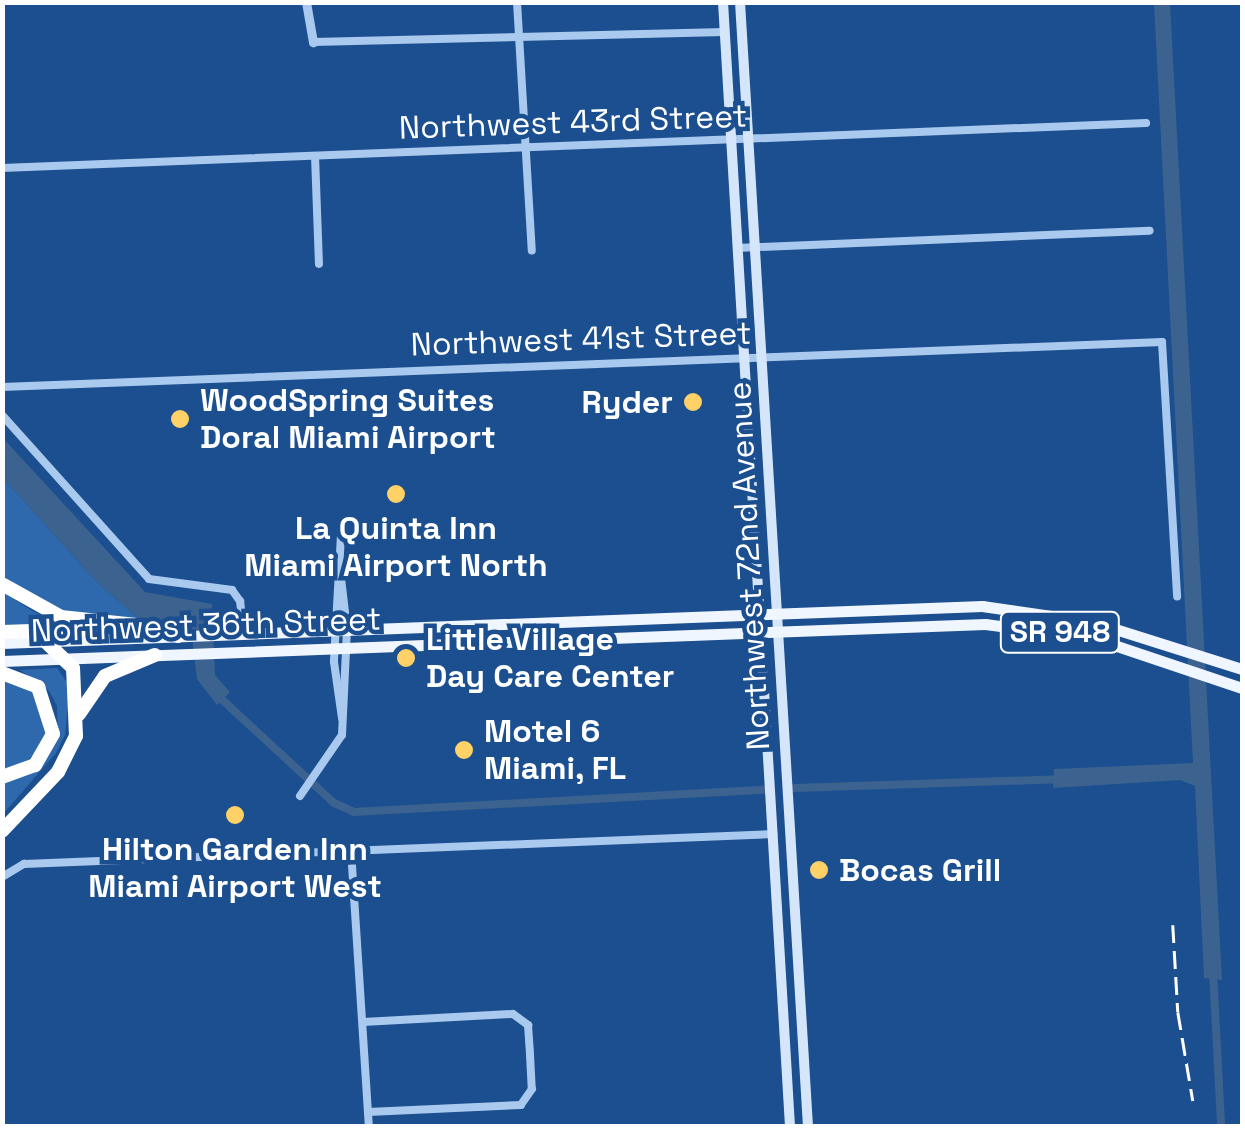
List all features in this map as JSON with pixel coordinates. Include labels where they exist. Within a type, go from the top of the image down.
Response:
[{"type":"highway","points":[[2,584],[52,614],[116,626]]},
{"type":"highway","points":[[2,632],[116,626],[164,628],[178,636]]},
{"type":"highway","points":[[45,642],[68,658],[79,714]]},
{"type":"highway","points":[[2,831],[58,772],[79,714],[105,676],[155,655]]},
{"type":"highway","points":[[2,673],[30,681],[45,696],[53,734],[35,765],[2,777]]},
{"type":"main road","name":"Northwest 72nd Avenue","points":[[723,2],[790,1126]]},
{"type":"main road","name":"Northwest 72nd Avenue","points":[[740,2],[808,1126]]},
{"type":"main road","points":[[725,32],[741,18]]},
{"type":"main road","name":"Northwest 36th Street","points":[[2,643],[777,612],[1014,608],[1165,642],[1242,669]]},
{"type":"main road","points":[[446,626],[447,643]]},
{"type":"main road","name":"Northwest 36th Street","points":[[2,662],[341,646],[1015,626],[1093,638],[1242,688]]},
{"type":"main road","points":[[783,1006],[800,1004]]},
{"type":"street","points":[[306,2],[313,42],[725,32]]},
{"type":"street","points":[[517,2],[532,251]]},
{"type":"street","name":"Northwest 43rd Street","points":[[2,168],[1146,123]]},
{"type":"street","points":[[315,156],[319,264]]},
{"type":"street","points":[[737,248],[1150,231]]},
{"type":"street","name":"Northwest 41st Street","points":[[2,387],[1162,342],[1178,597]]},
{"type":"street","points":[[2,416],[149,580],[232,590],[240,600],[244,633]]},
{"type":"street","points":[[302,793],[327,763],[342,735],[341,535]]},
{"type":"street","points":[[2,877],[24,864],[773,834]]},
{"type":"street","points":[[351,850],[369,1126]]},
{"type":"street","points":[[363,1022],[521,1018],[528,1025],[527,1100],[368,1112]]},
{"type":"shaded area","points":[[1154,3],[1170,3],[1222,980],[1204,978],[1195,786],[1180,780],[1053,788],[1054,769],[1193,763]]},
{"type":"shaded area","points":[[2,437],[145,592],[212,604],[215,675],[230,692],[217,705],[197,679],[190,621],[139,619],[97,582],[3,478]]},
{"type":"shaded area","points":[[3,478],[97,582],[139,619],[55,609],[3,576]]},
{"type":"shaded area","points":[[2,592],[34,612],[64,623],[3,628]]},
{"type":"shaded area","points":[[57,668],[70,687],[65,735],[56,753],[3,814],[3,781],[41,767],[58,739],[57,706],[49,691],[20,670]]},
{"type":"shaded area","points":[[3,679],[34,692],[43,706],[47,737],[26,765],[3,770]]},
{"type":"waterway","points":[[217,695],[334,803],[354,812],[763,790]]},
{"type":"waterway","points":[[795,788],[1060,779]]},
{"type":"waterway","points":[[1213,971],[1221,1126]]},
{"type":"railway","points":[[1173,925],[1178,1012],[1193,1101]]},
{"type":"place","name":"Ryder","points":[[693,402]]},
{"type":"place","name":"WoodSpring Suites Doral Miami Airport","points":[[180,419]]},
{"type":"place","name":"La Quinta Inn Miami Airport North","points":[[396,494]]},
{"type":"place","name":"Little Village Day Care Center","points":[[406,658]]},
{"type":"place","name":"Motel 6 Miami, FL","points":[[464,750]]},
{"type":"place","name":"Hilton Garden Inn Miami Airport West","points":[[235,815]]},
{"type":"place","name":"Bocas Grill","points":[[819,870]]}]
